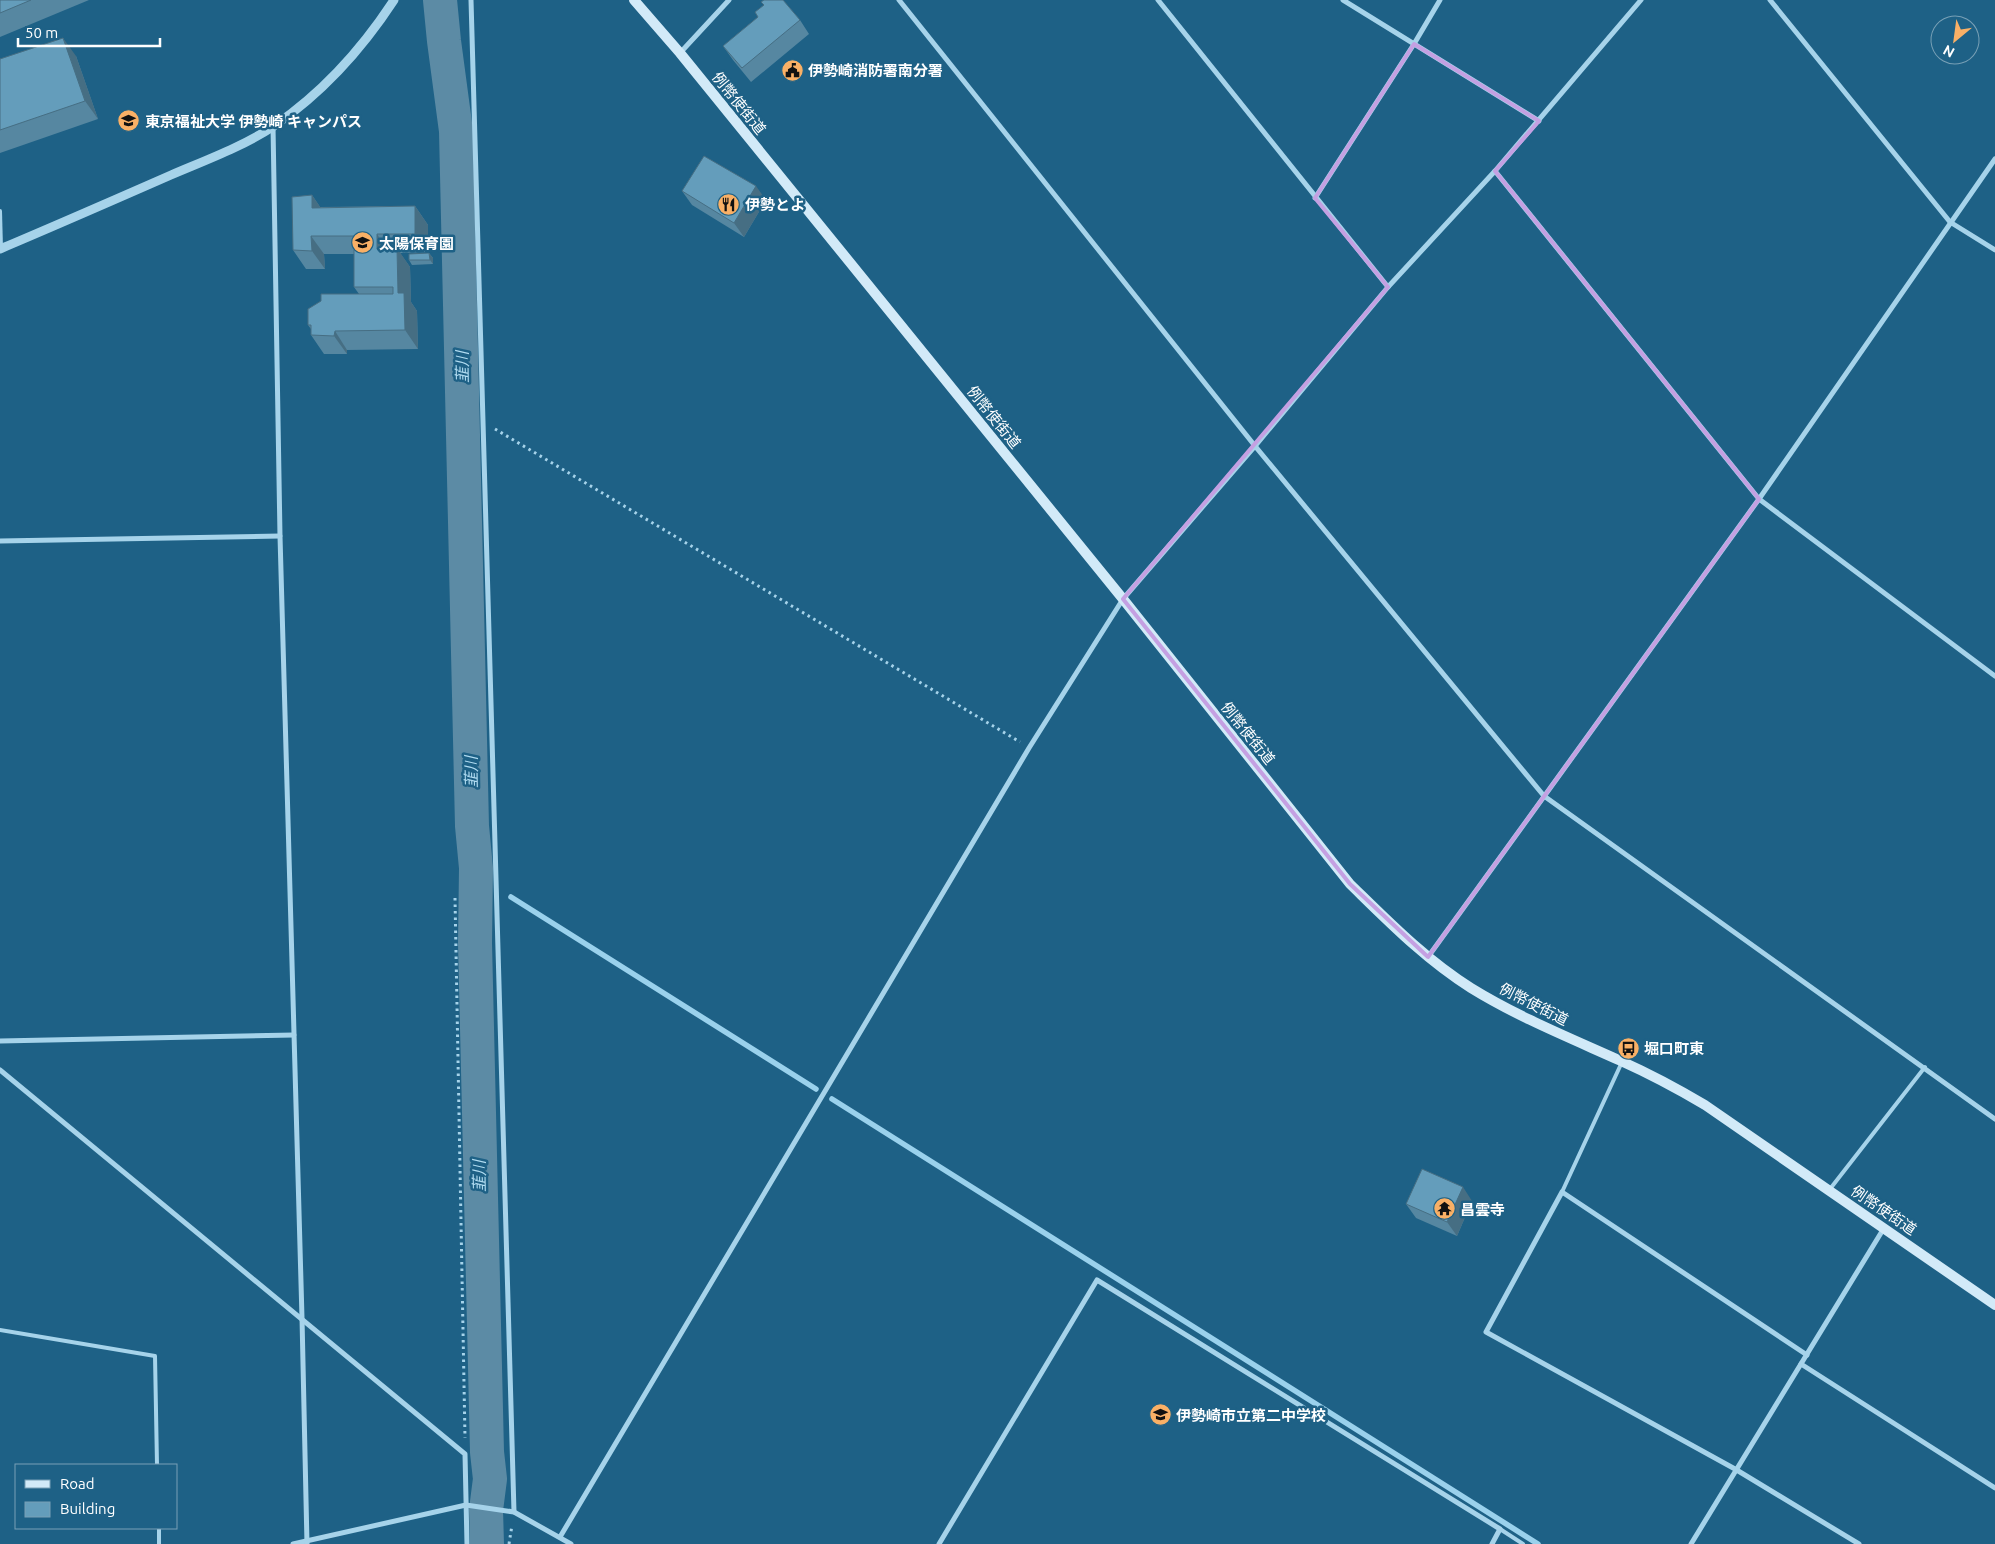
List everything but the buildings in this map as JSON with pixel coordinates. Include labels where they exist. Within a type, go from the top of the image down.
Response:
[{"type":"main road","name":"例幣使街道","points":[[634,0],[680,53],[1350,884],[1428,957],[1471,988],[1545,1028],[1665,1082],[1705,1105],[1995,1305]]},
{"type":"street","points":[[1,248],[233,149],[273,126],[319,91],[351,57],[394,0]]},
{"type":"street","points":[[471,0],[514,1512]]},
{"type":"street","points":[[680,53],[729,0]]},
{"type":"street","points":[[899,0],[1255,446],[1544,796],[1925,1067],[1995,1119]]},
{"type":"street","points":[[1158,0],[1388,287]]},
{"type":"street","points":[[1343,0],[1539,121]]},
{"type":"street","points":[[1315,198],[1414,44],[1440,0]]},
{"type":"street","points":[[560,1537],[1029,748],[1122,599],[1255,446],[1388,287],[1495,172],[1641,0]]},
{"type":"street","points":[[1770,0],[1950,222],[1995,250]]},
{"type":"street","points":[[273,126],[280,536],[307,1542]]},
{"type":"street","points":[[1428,957],[1759,499],[1995,159]]},
{"type":"street","points":[[1495,172],[1759,499],[1995,676]]},
{"type":"street","points":[[0,541],[280,536]]},
{"type":"street","points":[[0,1042],[294,1035]]},
{"type":"street","points":[[0,1070],[465,1454],[467,1544]]},
{"type":"street","points":[[1807,1355],[1562,1192],[1486,1332],[1735,1469],[1859,1544]]},
{"type":"street","points":[[1691,1544],[1735,1469],[1884,1228]]},
{"type":"street","points":[[939,1544],[1097,1280],[1500,1529],[1492,1544]]},
{"type":"street","points":[[1801,1364],[1995,1488]]},
{"type":"street","points":[[293,1544],[466,1505],[514,1512],[571,1544]]},
{"type":"lane","points":[[0,211],[1,248]]},
{"type":"lane","points":[[1562,1192],[1622,1062]]},
{"type":"lane","points":[[1828,1190],[1925,1067]]},
{"type":"lane","points":[[0,1330],[155,1356],[157,1464]]},
{"type":"lane","points":[[159,1529],[159,1544]]},
{"type":"lane","points":[[1500,1529],[1523,1544]]},
{"type":"path","points":[[483,423],[1029,748]]},
{"type":"path","points":[[455,898],[465,1454]]},
{"type":"path","points":[[509,1544],[514,1512]]},
{"type":"highlighted area","points":[[1414,44],[1539,121],[1495,171],[1759,499],[1428,957],[1350,884],[1123,599],[1388,287],[1315,198]]},
{"type":"waterway","name":"韮川","points":[[440,0],[456,131],[472,826],[476,868],[475,943],[487,1452],[490,1479],[486,1510],[487,1544]]},
{"type":"waterway","points":[[476,888],[488,892]]},
{"type":"waterway","points":[[511,897],[816,1089]]},
{"type":"waterway","points":[[832,1099],[1538,1544]]},
{"type":"place","name":"伊勢崎消防署南分署","points":[[792,70]]},
{"type":"place","name":"東京福祉大学 伊勢崎 キャンパス","points":[[129,121]]},
{"type":"place","name":"伊勢とよ","points":[[729,204]]},
{"type":"place","name":"太陽保育園","points":[[363,243]]},
{"type":"place","name":"堀口町東","points":[[1628,1048]]},
{"type":"place","name":"昌雲寺","points":[[1444,1209]]},
{"type":"place","name":"伊勢崎市立第二中学校","points":[[1160,1415]]}]
